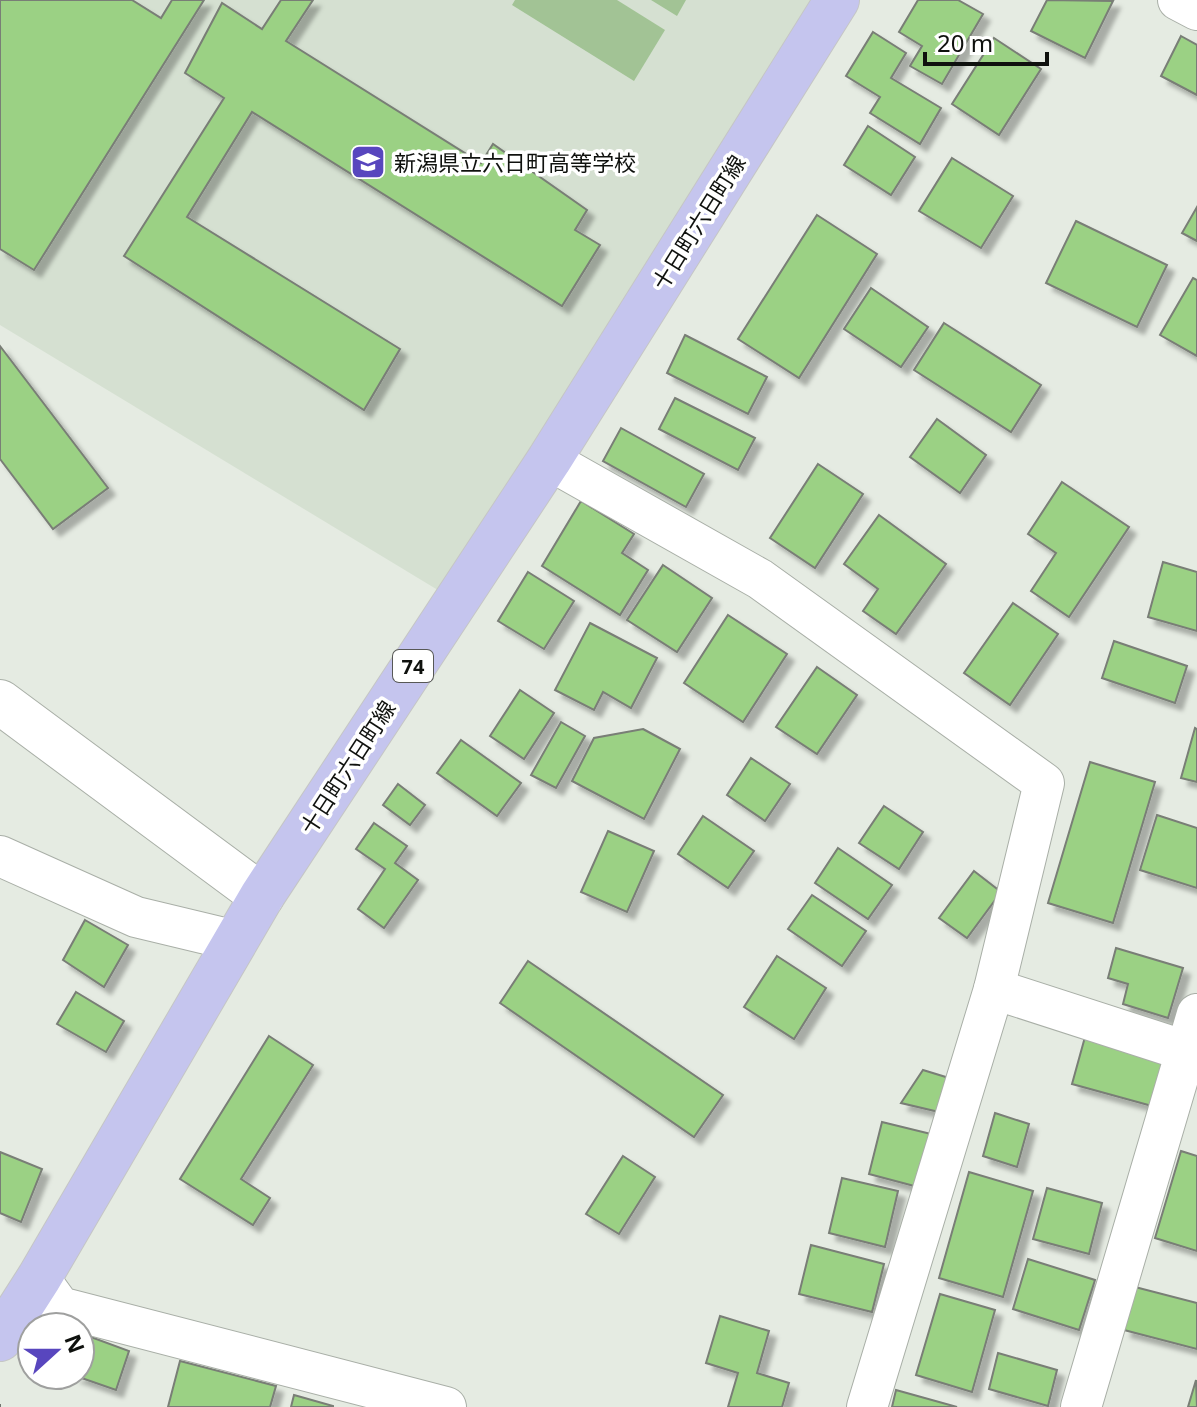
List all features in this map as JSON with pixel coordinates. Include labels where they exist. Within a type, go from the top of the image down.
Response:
[{"type":"main road","name":"十日町六日町線","points":[[0,1339],[39,1278],[262,896],[549,460],[837,0]]},
{"type":"street","points":[[1178,0],[1197,10]]},
{"type":"street","points":[[549,460],[760,579],[1044,783],[994,989],[867,1407]]},
{"type":"street","points":[[0,702],[262,896]]},
{"type":"street","points":[[0,856],[136,917],[236,941]]},
{"type":"street","points":[[994,989],[1192,1033],[1081,1407]]},
{"type":"street","points":[[39,1278],[60,1307],[446,1407]]},
{"type":"shaded area","name":"新潟県立六日町高等学校","points":[[0,0],[837,0],[456,601],[0,325]]},
{"type":"green space","points":[[515,0],[617,0],[665,30],[634,81],[512,5]]},
{"type":"green space","points":[[651,0],[686,0],[677,16]]},
{"type":"building","points":[[0,0],[132,0],[161,18],[172,0],[204,0],[34,270],[0,249]]},
{"type":"building","points":[[281,0],[313,0],[286,41],[481,163],[493,144],[587,210],[575,230],[600,245],[562,306],[252,112],[187,217],[400,349],[364,410],[124,256],[224,98],[185,73],[222,3],[262,29]]},
{"type":"building","points":[[918,0],[958,0],[983,14],[942,84],[910,66],[922,46],[899,32]]},
{"type":"building","points":[[1047,0],[1113,1],[1085,58],[1031,31]]},
{"type":"building","points":[[873,32],[906,53],[891,78],[941,108],[920,144],[870,113],[880,97],[846,76]]},
{"type":"building","points":[[1181,36],[1197,45],[1197,95],[1161,76]]},
{"type":"building","points":[[994,38],[1041,69],[999,135],[952,104]]},
{"type":"building","points":[[868,126],[915,157],[891,195],[844,165]]},
{"type":"building","points":[[952,158],[1013,196],[981,248],[919,211]]},
{"type":"building","points":[[1197,207],[1197,241],[1182,233]]},
{"type":"building","points":[[817,215],[877,254],[799,378],[738,339]]},
{"type":"building","points":[[1076,221],[1167,265],[1137,327],[1046,283]]},
{"type":"building","points":[[1193,278],[1197,280],[1197,356],[1160,335]]},
{"type":"building","points":[[871,288],[928,327],[901,367],[844,329]]},
{"type":"building","points":[[944,323],[1041,385],[1011,432],[914,370]]},
{"type":"building","points":[[685,335],[767,377],[748,414],[667,373]]},
{"type":"building","points":[[0,346],[108,488],[53,529],[0,459]]},
{"type":"building","points":[[675,398],[755,438],[738,470],[659,429]]},
{"type":"building","points":[[937,419],[986,455],[960,493],[910,457]]},
{"type":"building","points":[[621,428],[704,474],[686,507],[603,461]]},
{"type":"building","points":[[818,464],[863,494],[815,568],[770,538]]},
{"type":"building","points":[[1062,482],[1129,527],[1069,617],[1031,591],[1056,553],[1028,534]]},
{"type":"building","points":[[581,501],[634,534],[622,553],[648,570],[620,615],[542,566]]},
{"type":"building","points":[[879,515],[946,564],[896,634],[863,611],[878,589],[844,564]]},
{"type":"building","points":[[1163,562],[1197,572],[1197,631],[1148,617]]},
{"type":"building","points":[[663,565],[712,598],[677,652],[627,620]]},
{"type":"building","points":[[528,572],[574,601],[544,649],[498,621]]},
{"type":"building","points":[[1013,603],[1058,634],[1010,705],[964,673]]},
{"type":"building","points":[[728,615],[787,654],[743,722],[684,683]]},
{"type":"building","points":[[590,623],[657,658],[631,708],[603,692],[594,710],[555,690]]},
{"type":"building","points":[[1114,641],[1187,666],[1175,703],[1102,678]]},
{"type":"building","points":[[817,667],[857,695],[817,754],[776,727]]},
{"type":"building","points":[[520,690],[554,713],[524,759],[490,736]]},
{"type":"building","points":[[561,722],[585,736],[556,788],[531,775]]},
{"type":"building","points":[[643,729],[680,749],[644,819],[572,781],[594,738]]},
{"type":"building","points":[[1197,729],[1197,782],[1181,778]]},
{"type":"building","points":[[461,740],[521,783],[497,816],[437,773]]},
{"type":"building","points":[[751,758],[790,784],[765,821],[727,795]]},
{"type":"building","points":[[1090,762],[1155,782],[1113,923],[1048,903]]},
{"type":"building","points":[[398,784],[425,805],[410,825],[383,805]]},
{"type":"building","points":[[884,806],[923,832],[899,869],[859,843]]},
{"type":"building","points":[[1157,815],[1197,828],[1197,888],[1140,870]]},
{"type":"building","points":[[703,816],[754,851],[728,888],[678,854]]},
{"type":"building","points":[[374,823],[407,846],[395,863],[418,880],[384,928],[358,909],[385,869],[356,849]]},
{"type":"building","points":[[608,831],[654,851],[627,912],[581,892]]},
{"type":"building","points":[[838,848],[892,885],[868,919],[815,883]]},
{"type":"building","points":[[974,871],[1001,892],[967,938],[939,918]]},
{"type":"building","points":[[812,895],[866,931],[842,966],[788,929]]},
{"type":"building","points":[[85,920],[128,945],[104,987],[63,960]]},
{"type":"building","points":[[1116,948],[1183,968],[1168,1018],[1123,1004],[1128,984],[1108,978]]},
{"type":"building","points":[[777,956],[826,988],[794,1039],[744,1007]]},
{"type":"building","points":[[528,961],[723,1095],[694,1137],[500,1003]]},
{"type":"building","points":[[76,992],[124,1021],[106,1052],[57,1024]]},
{"type":"building","points":[[269,1036],[313,1065],[241,1179],[270,1198],[253,1225],[180,1179]]},
{"type":"building","points":[[1085,1037],[1165,1059],[1152,1106],[1072,1084]]},
{"type":"building","points":[[923,1070],[949,1078],[939,1112],[901,1103]]},
{"type":"building","points":[[995,1113],[1029,1124],[1017,1167],[983,1156]]},
{"type":"building","points":[[882,1122],[931,1134],[918,1187],[869,1174]]},
{"type":"building","points":[[1181,1151],[1197,1156],[1197,1251],[1155,1238]]},
{"type":"building","points":[[0,1152],[42,1169],[21,1222],[0,1213]]},
{"type":"building","points":[[623,1156],[655,1177],[619,1234],[586,1214]]},
{"type":"building","points":[[969,1172],[1033,1191],[1003,1297],[939,1278]]},
{"type":"building","points":[[842,1178],[898,1191],[885,1247],[829,1233]]},
{"type":"building","points":[[1047,1188],[1102,1203],[1089,1254],[1033,1239]]},
{"type":"building","points":[[811,1245],[884,1264],[872,1312],[799,1294]]},
{"type":"building","points":[[1028,1259],[1095,1280],[1079,1330],[1013,1309]]},
{"type":"building","points":[[1135,1287],[1197,1303],[1197,1349],[1124,1330]]},
{"type":"building","points":[[940,1294],[995,1310],[972,1392],[916,1375]]},
{"type":"building","points":[[720,1316],[769,1331],[757,1373],[789,1383],[782,1407],[728,1407],[738,1373],[706,1363]]},
{"type":"building","points":[[96,1339],[129,1351],[116,1390],[96,1383]]},
{"type":"building","points":[[998,1353],[1057,1370],[1048,1406],[989,1389]]},
{"type":"building","points":[[180,1361],[276,1386],[270,1407],[168,1407]]},
{"type":"building","points":[[1196,1380],[1197,1407],[1188,1407]]},
{"type":"building","points":[[896,1390],[957,1407],[892,1407]]},
{"type":"building","points":[[294,1395],[333,1406],[333,1407],[291,1407]]},
{"type":"place","name":"新潟県立六日町高等学校","points":[[368,162]]}]
